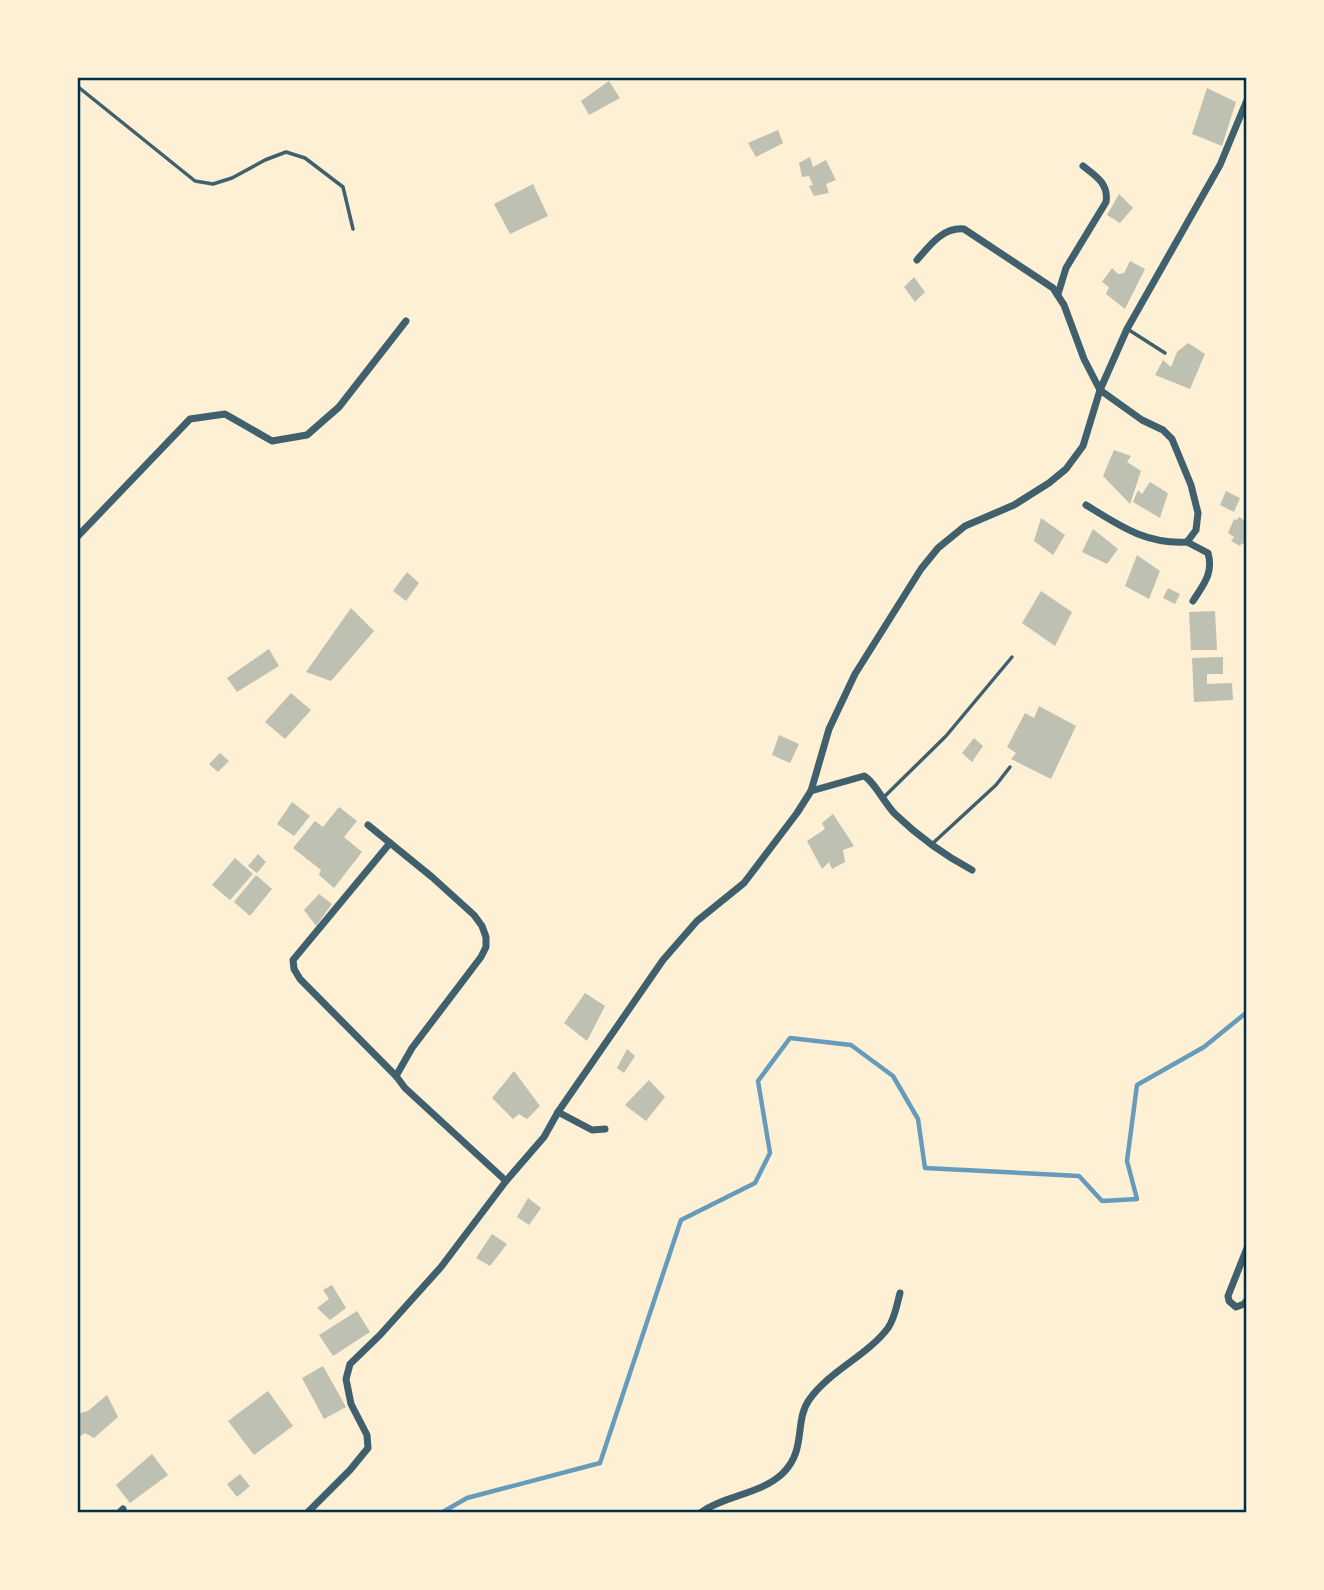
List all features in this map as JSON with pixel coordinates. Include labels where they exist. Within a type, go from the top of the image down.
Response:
[{"type":"street","points":[[307,1513],[368,1448],[367,1435],[351,1404],[346,1380],[350,1364],[441,1267],[506,1181],[544,1137],[558,1112],[663,960],[697,921],[744,883],[811,791],[829,729],[855,674],[921,569],[938,548],[965,526],[1014,505],[1049,483],[1066,469],[1083,446],[1100,390],[1127,329],[1220,165],[1247,100]]},
{"type":"street","points":[[1058,294],[1066,268],[1105,202],[1107,192],[1100,179],[1083,166]]},
{"type":"street","points":[[917,260],[930,244],[946,232],[964,229],[1058,294],[1084,359],[1100,390],[1142,420],[1163,430],[1176,446],[1198,513],[1196,530],[1187,542]]},
{"type":"street","points":[[77,537],[190,419],[225,414],[272,441],[307,435],[339,407],[406,321]]},
{"type":"street","points":[[1086,505],[1125,529],[1152,540],[1187,542],[1208,553],[1209,576],[1193,601]]},
{"type":"street","points":[[811,791],[864,776],[873,783],[882,800],[930,845],[972,870]]},
{"type":"street","points":[[368,825],[474,915],[486,937],[486,947],[481,957],[412,1048],[396,1076]]},
{"type":"street","points":[[390,843],[293,960],[294,969],[300,979],[405,1088],[506,1181]]},
{"type":"street","points":[[558,1112],[592,1130],[605,1129]]},
{"type":"street","points":[[1247,1248],[1228,1296],[1229,1301],[1236,1307],[1247,1300]]},
{"type":"street","points":[[701,1513],[715,1504],[762,1487],[782,1474],[792,1463],[807,1403],[823,1385],[889,1327],[900,1293]]},
{"type":"lane","points":[[77,86],[195,181],[213,184],[232,178],[286,152],[305,158],[343,187],[353,229]]},
{"type":"lane","points":[[1127,329],[1166,353]]},
{"type":"lane","points":[[882,800],[946,736],[1012,657]]},
{"type":"lane","points":[[930,845],[996,785],[1010,767]]},
{"type":"building","points":[[609,81],[620,98],[589,115],[581,101]]},
{"type":"building","points":[[1207,88],[1236,102],[1222,146],[1192,134]]},
{"type":"building","points":[[778,130],[783,143],[756,157],[748,143]]},
{"type":"building","points":[[810,157],[813,167],[826,160],[836,180],[826,184],[829,193],[814,196],[809,186],[813,185],[809,176],[802,177],[799,163]]},
{"type":"building","points":[[533,184],[548,216],[510,234],[494,204]]},
{"type":"building","points":[[1119,194],[1133,208],[1120,223],[1107,215]]},
{"type":"building","points":[[1130,261],[1145,269],[1125,309],[1106,294],[1109,287],[1102,282],[1112,268],[1118,274],[1124,273]]},
{"type":"building","points":[[914,277],[925,292],[915,302],[904,287]]},
{"type":"building","points":[[1188,343],[1205,354],[1190,389],[1155,375],[1163,360],[1171,367],[1177,352]]},
{"type":"building","points":[[1114,450],[1131,456],[1127,462],[1141,471],[1130,504],[1103,476]]},
{"type":"building","points":[[1150,482],[1168,493],[1160,518],[1133,502],[1138,490],[1142,494]]},
{"type":"building","points":[[1226,491],[1240,498],[1234,512],[1220,505]]},
{"type":"building","points":[[1239,517],[1247,522],[1247,547],[1231,541],[1234,537],[1228,533],[1234,519]]},
{"type":"building","points":[[1041,518],[1065,535],[1053,555],[1034,541]]},
{"type":"building","points":[[1093,529],[1118,549],[1107,564],[1082,552]]},
{"type":"building","points":[[1137,555],[1160,571],[1149,599],[1125,586]]},
{"type":"building","points":[[407,572],[419,583],[406,601],[393,591]]},
{"type":"building","points":[[1168,588],[1180,594],[1175,604],[1163,598]]},
{"type":"building","points":[[1041,591],[1072,612],[1055,646],[1022,623]]},
{"type":"building","points":[[351,608],[374,631],[331,681],[306,672]]},
{"type":"building","points":[[1215,611],[1217,650],[1191,650],[1189,612]]},
{"type":"building","points":[[269,649],[279,666],[237,692],[227,678]]},
{"type":"building","points":[[1223,657],[1223,674],[1207,674],[1207,684],[1232,683],[1233,700],[1194,702],[1192,658]]},
{"type":"building","points":[[291,693],[311,710],[285,739],[265,722]]},
{"type":"building","points":[[1039,706],[1076,726],[1051,779],[1011,759],[1016,753],[1007,747],[1025,713],[1034,718]]},
{"type":"building","points":[[779,735],[799,744],[790,763],[772,755]]},
{"type":"building","points":[[974,738],[983,746],[972,762],[962,753]]},
{"type":"building","points":[[220,753],[229,761],[218,772],[209,764]]},
{"type":"building","points":[[292,802],[310,816],[294,836],[277,824]]},
{"type":"building","points":[[339,807],[357,821],[344,837],[362,852],[334,888],[319,875],[321,870],[293,848],[315,821],[323,827]]},
{"type":"building","points":[[833,814],[854,846],[843,850],[845,862],[832,869],[829,862],[822,869],[807,841],[825,829],[822,823]]},
{"type":"building","points":[[258,854],[266,862],[257,873],[248,866]]},
{"type":"building","points":[[235,858],[253,874],[230,900],[212,885]]},
{"type":"building","points":[[256,875],[272,889],[250,916],[234,902]]},
{"type":"building","points":[[319,894],[332,904],[316,926],[304,910]]},
{"type":"building","points":[[585,993],[605,1006],[587,1041],[564,1023]]},
{"type":"building","points":[[627,1049],[635,1056],[624,1073],[617,1068]]},
{"type":"building","points":[[514,1071],[540,1106],[527,1119],[519,1114],[513,1119],[492,1098]]},
{"type":"building","points":[[649,1080],[665,1097],[646,1121],[625,1105]]},
{"type":"building","points":[[528,1198],[541,1208],[529,1225],[517,1217]]},
{"type":"building","points":[[492,1234],[507,1244],[490,1266],[476,1258]]},
{"type":"building","points":[[332,1285],[346,1308],[330,1320],[317,1308],[329,1299],[323,1290]]},
{"type":"building","points":[[357,1311],[370,1332],[333,1356],[319,1335]]},
{"type":"building","points":[[323,1366],[346,1407],[324,1419],[302,1378]]},
{"type":"building","points":[[268,1391],[293,1426],[254,1455],[228,1421]]},
{"type":"building","points":[[107,1395],[118,1417],[94,1438],[85,1433],[77,1438],[77,1414],[88,1411]]},
{"type":"building","points":[[152,1454],[168,1475],[130,1503],[116,1485]]},
{"type":"building","points":[[240,1474],[250,1486],[237,1497],[227,1484]]},
{"type":"waterway","points":[[441,1513],[467,1498],[600,1463],[681,1220],[755,1183],[770,1153],[758,1081],[790,1038],[851,1045],[893,1076],[918,1119],[925,1168],[1079,1176],[1102,1201],[1137,1199],[1127,1161],[1137,1085],[1204,1047],[1247,1012]]}]
